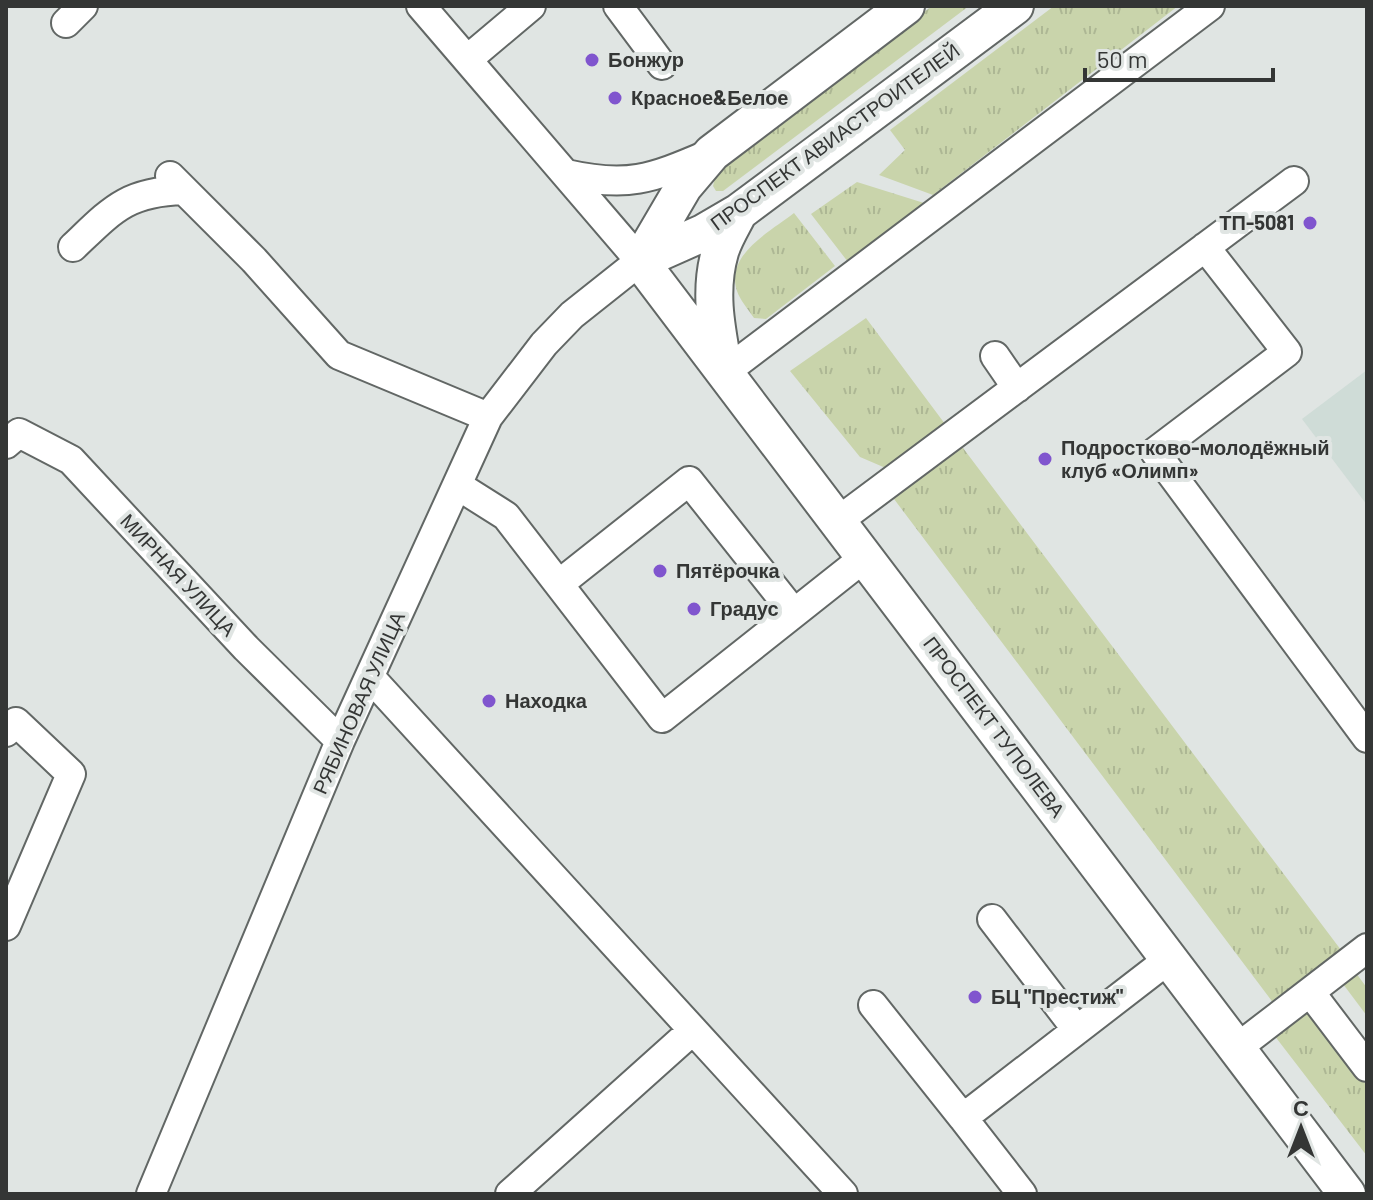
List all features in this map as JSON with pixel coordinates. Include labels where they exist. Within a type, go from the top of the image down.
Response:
[{"type":"main road","points":[[640,261],[684,186],[712,153],[906,6]]},
{"type":"main road","name":"ПРОСПЕКТ АВИАСТРОИТЕЛЕЙ","points":[[640,261],[703,233],[739,212],[1015,6]]},
{"type":"main road","points":[[725,372],[714,319],[714,281],[720,249],[739,212]]},
{"type":"main road","name":"ПРОСПЕКТ ТУПОЛЕВА","points":[[640,261],[1347,1194]]},
{"type":"street","points":[[421,6],[640,261]]},
{"type":"street","points":[[468,59],[531,6]]},
{"type":"street","points":[[618,6],[662,65]]},
{"type":"street","points":[[725,372],[1210,6]]},
{"type":"street","points":[[566,174],[599,181],[627,182],[660,176],[712,153]]},
{"type":"street","points":[[838,521],[1294,181]]},
{"type":"street","points":[[73,247],[117,205],[176,183],[254,260],[339,355],[488,417]]},
{"type":"street","points":[[1205,247],[1287,352],[1155,452],[1367,738]]},
{"type":"street","name":"РЯБИНОВАЯ УЛИЦА","points":[[151,1194],[340,741],[488,417],[544,344],[572,315],[640,261]]},
{"type":"street","points":[[995,356],[1017,388]]},
{"type":"street","name":"МИРНАЯ УЛИЦА","points":[[6,444],[19,433],[71,460],[246,648],[340,741]]},
{"type":"street","points":[[559,584],[689,481],[794,613]]},
{"type":"street","points":[[457,485],[506,516],[662,718],[865,557]]},
{"type":"street","points":[[370,677],[843,1194]]},
{"type":"street","points":[[6,732],[16,722],[71,774],[6,926]]},
{"type":"street","points":[[992,919],[1077,1030]]},
{"type":"street","points":[[1237,1048],[1367,948]]},
{"type":"street","points":[[963,1118],[1169,959]]},
{"type":"street","points":[[1310,992],[1367,1067]]},
{"type":"street","points":[[873,1005],[1022,1194]]},
{"type":"street","points":[[510,1194],[693,1030]]},
{"type":"shaded area","points":[[1367,370],[1367,505],[1302,419]]},
{"type":"green space","points":[[932,6],[969,6],[723,191],[716,191],[713,186],[722,166]]},
{"type":"green space","points":[[1054,6],[1178,6],[933,195],[879,175],[905,150],[890,130]]},
{"type":"green space","points":[[857,182],[924,203],[848,262],[811,214]]},
{"type":"green space","points":[[794,213],[835,266],[766,319],[754,318],[737,291],[737,266],[752,245]]},
{"type":"green space","points":[[866,318],[948,428],[888,469],[860,457],[790,371]]},
{"type":"green space","points":[[960,444],[1344,954],[1274,1004],[891,495]]},
{"type":"green space","points":[[1356,973],[1367,988],[1367,1016],[1343,984]]},
{"type":"green space","points":[[1308,1009],[1367,1086],[1367,1156],[1274,1035]]},
{"type":"place","name":"Бонжур","points":[[592,60]]},
{"type":"place","name":"Красное&Белое","points":[[615,98]]},
{"type":"place","name":"ТП-5081","points":[[1310,223]]},
{"type":"place","name":"Подростково-молодёжный клуб «Олимп»","points":[[1045,459]]},
{"type":"place","name":"Пятёрочка","points":[[660,571]]},
{"type":"place","name":"Градус","points":[[694,609]]},
{"type":"place","name":"Находка","points":[[489,701]]},
{"type":"place","name":"БЦ \"Престиж\"","points":[[975,997]]}]
